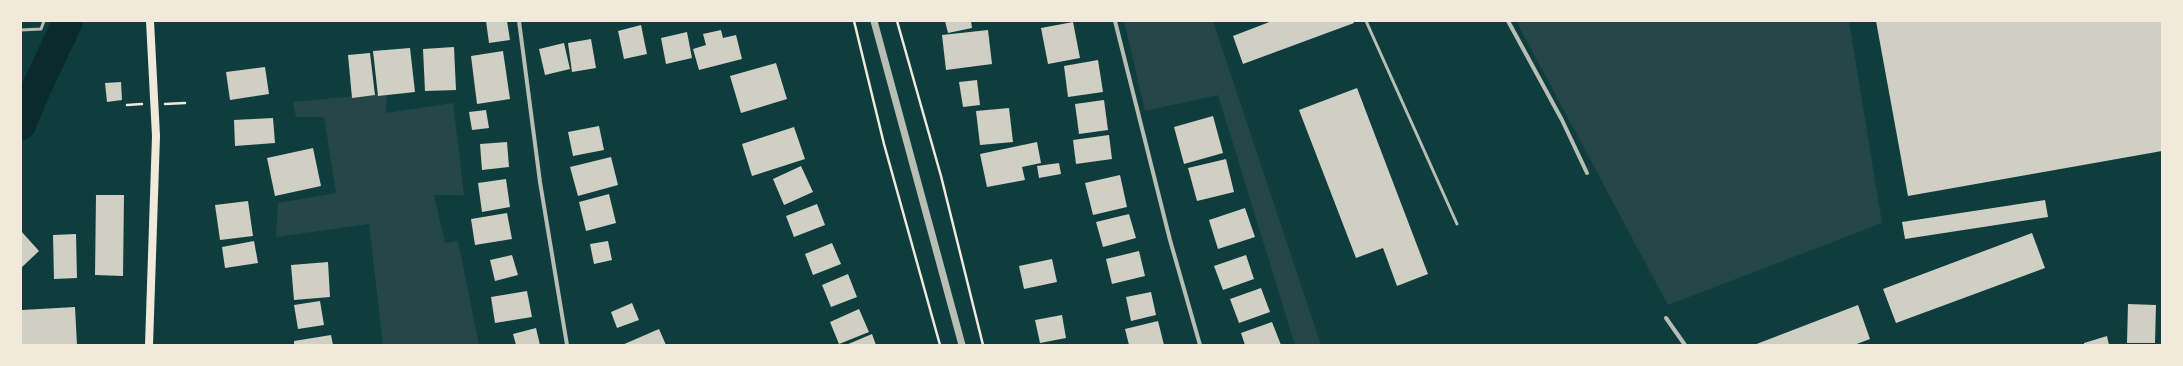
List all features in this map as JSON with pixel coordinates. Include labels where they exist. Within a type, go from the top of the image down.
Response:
[{"type":"main road","points":[[149,345],[156,136],[152,21]]},
{"type":"street","points":[[519,21],[540,182],[567,345]]},
{"type":"street","points":[[874,21],[961,345]]},
{"type":"street","points":[[1116,21],[1170,240],[1200,345]]},
{"type":"street","points":[[1508,21],[1562,120],[1587,173]]},
{"type":"street","points":[[1666,318],[1685,345]]},
{"type":"lane","points":[[21,30],[41,30],[44,21]]},
{"type":"lane","points":[[1366,21],[1457,224]]},
{"type":"path","points":[[854,21],[884,144],[940,345]]},
{"type":"path","points":[[897,21],[941,176],[983,345]]},
{"type":"shaded area","points":[[1124,21],[1213,21],[1321,345],[1295,345],[1218,95],[1145,111]]},
{"type":"shaded area","points":[[1516,21],[1849,21],[1882,223],[1668,305]]},
{"type":"shaded area","points":[[387,93],[386,113],[453,103],[464,195],[434,195],[445,243],[458,241],[479,345],[383,345],[369,224],[276,237],[278,203],[336,193],[324,117],[296,117],[293,102]]},
{"type":"building","points":[[486,21],[507,21],[510,40],[489,43]]},
{"type":"building","points":[[945,21],[971,21],[972,28],[948,33]]},
{"type":"building","points":[[1272,21],[1353,21],[1354,23],[1243,64],[1233,36]]},
{"type":"building","points":[[1876,21],[2162,21],[2162,151],[1908,196]]},
{"type":"building","points":[[1073,22],[1080,58],[1048,64],[1041,28]]},
{"type":"building","points":[[641,25],[647,54],[624,59],[618,31]]},
{"type":"building","points":[[721,30],[723,38],[736,35],[742,59],[699,70],[693,49],[706,45],[703,34]]},
{"type":"building","points":[[988,30],[992,64],[946,70],[942,35]]},
{"type":"building","points":[[687,32],[692,58],[666,64],[661,38]]},
{"type":"building","points":[[591,39],[596,68],[572,72],[568,43]]},
{"type":"building","points":[[564,43],[570,69],[545,75],[539,49]]},
{"type":"building","points":[[454,47],[456,90],[425,91],[423,49]]},
{"type":"building","points":[[410,48],[415,92],[378,96],[373,51]]},
{"type":"building","points":[[503,51],[510,99],[477,104],[471,56]]},
{"type":"building","points":[[370,53],[375,95],[352,98],[348,55]]},
{"type":"building","points":[[1098,60],[1103,92],[1068,97],[1064,66]]},
{"type":"building","points":[[776,63],[787,99],[741,113],[730,76]]},
{"type":"building","points":[[265,67],[269,94],[230,100],[226,72]]},
{"type":"building","points":[[977,80],[980,105],[963,107],[959,82]]},
{"type":"building","points":[[121,82],[122,100],[107,102],[105,83]]},
{"type":"building","points":[[1357,88],[1428,274],[1397,286],[1383,248],[1356,258],[1299,110]]},
{"type":"building","points":[[1104,100],[1108,130],[1079,134],[1075,104]]},
{"type":"building","points":[[1009,108],[1013,142],[980,145],[976,111]]},
{"type":"building","points":[[486,110],[489,128],[472,130],[469,112]]},
{"type":"building","points":[[1213,116],[1223,153],[1184,164],[1174,127]]},
{"type":"building","points":[[273,118],[275,143],[235,146],[234,120]]},
{"type":"building","points":[[599,126],[604,150],[573,156],[568,132]]},
{"type":"building","points":[[794,127],[805,159],[752,176],[742,144]]},
{"type":"building","points":[[1109,135],[1112,159],[1076,164],[1073,140]]},
{"type":"building","points":[[507,142],[509,167],[482,170],[480,144]]},
{"type":"building","points":[[1037,142],[1041,163],[1022,167],[1025,180],[987,187],[980,154]]},
{"type":"building","points":[[313,148],[321,186],[275,196],[267,158]]},
{"type":"building","points":[[611,157],[618,185],[578,196],[570,167]]},
{"type":"building","points":[[1226,159],[1234,192],[1197,201],[1188,168]]},
{"type":"building","points":[[1059,163],[1061,174],[1039,178],[1037,166]]},
{"type":"building","points":[[801,166],[813,192],[784,205],[773,179]]},
{"type":"building","points":[[1120,175],[1127,207],[1093,215],[1085,183]]},
{"type":"building","points":[[506,179],[510,207],[482,212],[478,183]]},
{"type":"building","points":[[609,194],[616,223],[586,231],[579,202]]},
{"type":"building","points":[[96,195],[124,195],[123,276],[95,275]]},
{"type":"building","points":[[2045,200],[2048,217],[1905,239],[1902,222]]},
{"type":"building","points":[[248,201],[253,236],[220,240],[215,205]]},
{"type":"building","points":[[817,204],[825,225],[794,237],[786,216]]},
{"type":"building","points":[[1245,208],[1255,237],[1218,249],[1209,220]]},
{"type":"building","points":[[507,213],[512,239],[475,245],[471,219]]},
{"type":"building","points":[[1129,214],[1136,238],[1103,247],[1096,222]]},
{"type":"building","points":[[21,231],[39,251],[21,268]]},
{"type":"building","points":[[2032,233],[2045,268],[1896,323],[1883,289]]},
{"type":"building","points":[[76,234],[77,278],[54,279],[53,235]]},
{"type":"building","points":[[254,241],[258,263],[225,268],[222,247]]},
{"type":"building","points":[[608,241],[612,260],[594,264],[590,244]]},
{"type":"building","points":[[832,243],[841,264],[813,275],[805,254]]},
{"type":"building","points":[[1139,251],[1145,276],[1112,284],[1106,259]]},
{"type":"building","points":[[512,255],[518,275],[495,281],[490,260]]},
{"type":"building","points":[[1246,255],[1254,279],[1223,290],[1214,266]]},
{"type":"building","points":[[1052,259],[1057,282],[1024,289],[1019,266]]},
{"type":"building","points":[[328,262],[330,297],[294,300],[291,265]]},
{"type":"building","points":[[848,274],[857,297],[831,307],[822,285]]},
{"type":"building","points":[[1261,288],[1270,312],[1239,323],[1230,299]]},
{"type":"building","points":[[527,291],[532,317],[495,323],[491,297]]},
{"type":"building","points":[[1151,292],[1156,315],[1131,321],[1126,297]]},
{"type":"building","points":[[320,301],[324,325],[298,329],[294,305]]},
{"type":"building","points":[[632,303],[639,320],[617,328],[611,312]]},
{"type":"building","points":[[2128,304],[2156,305],[2155,343],[2127,343]]},
{"type":"building","points":[[1858,305],[1870,339],[1854,345],[1754,345]]},
{"type":"building","points":[[75,307],[77,345],[21,345],[22,310]]},
{"type":"building","points":[[859,309],[869,332],[839,344],[830,322]]},
{"type":"building","points":[[1062,315],[1066,338],[1040,343],[1035,320]]},
{"type":"building","points":[[1158,321],[1164,345],[1129,345],[1125,329]]},
{"type":"building","points":[[1272,322],[1281,345],[1245,345],[1241,333]]},
{"type":"building","points":[[536,328],[540,345],[516,345],[513,334]]},
{"type":"building","points":[[659,329],[666,345],[622,345]]},
{"type":"building","points":[[872,334],[876,345],[846,345]]},
{"type":"building","points":[[331,335],[333,345],[294,345],[294,341]]},
{"type":"building","points":[[2107,336],[2109,345],[2084,345],[2084,343]]},
{"type":"waterway","points":[[21,125],[35,91],[68,21]]}]
